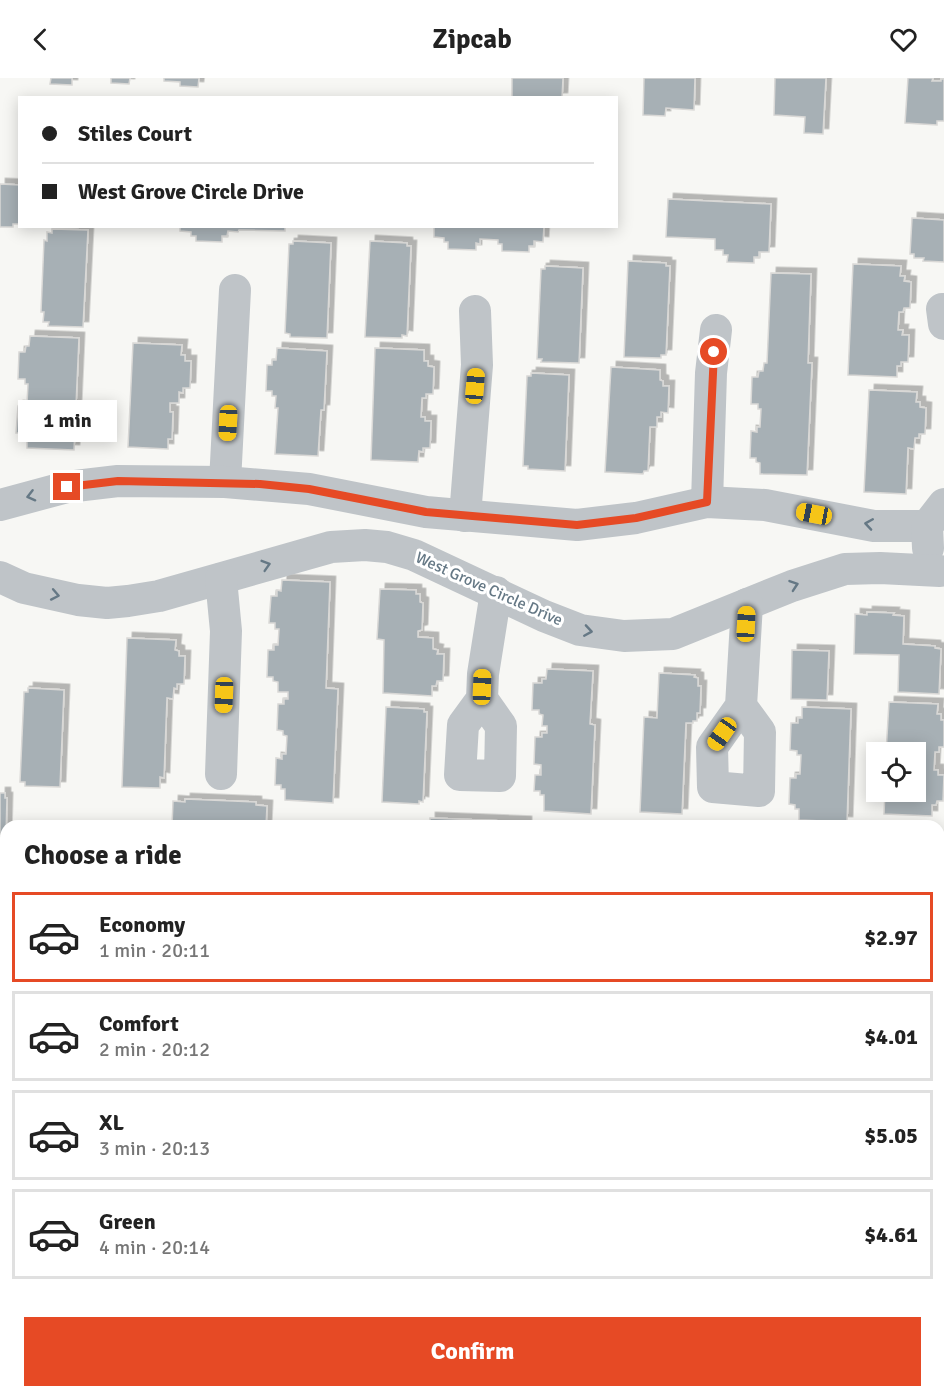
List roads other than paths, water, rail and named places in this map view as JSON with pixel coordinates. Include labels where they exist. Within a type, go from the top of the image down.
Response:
[{"type":"street","points":[[225,482],[235,290]]},
{"type":"street","points":[[944,309],[942,309],[944,324]]},
{"type":"street","points":[[465,516],[477,365],[475,311]]},
{"type":"street","points":[[707,502],[711,373],[716,330]]},
{"type":"street","points":[[0,505],[67,487],[118,481],[225,482],[309,489],[426,512],[577,525],[636,518],[707,502],[765,505],[874,526],[936,515],[929,560],[942,572]]},
{"type":"street","points":[[414,555],[426,512]]},
{"type":"street","name":"West Grove Circle Drive","points":[[0,577],[24,588],[44,593],[107,603],[159,596],[331,547],[365,545],[387,547],[414,555],[544,616],[580,630],[624,636],[673,634],[792,586],[845,569],[880,568],[942,572]]},
{"type":"street","points":[[221,579],[226,631],[221,774]]},
{"type":"street","points":[[482,699],[483,674],[496,592]]},
{"type":"street","points":[[741,706],[747,604]]}]
